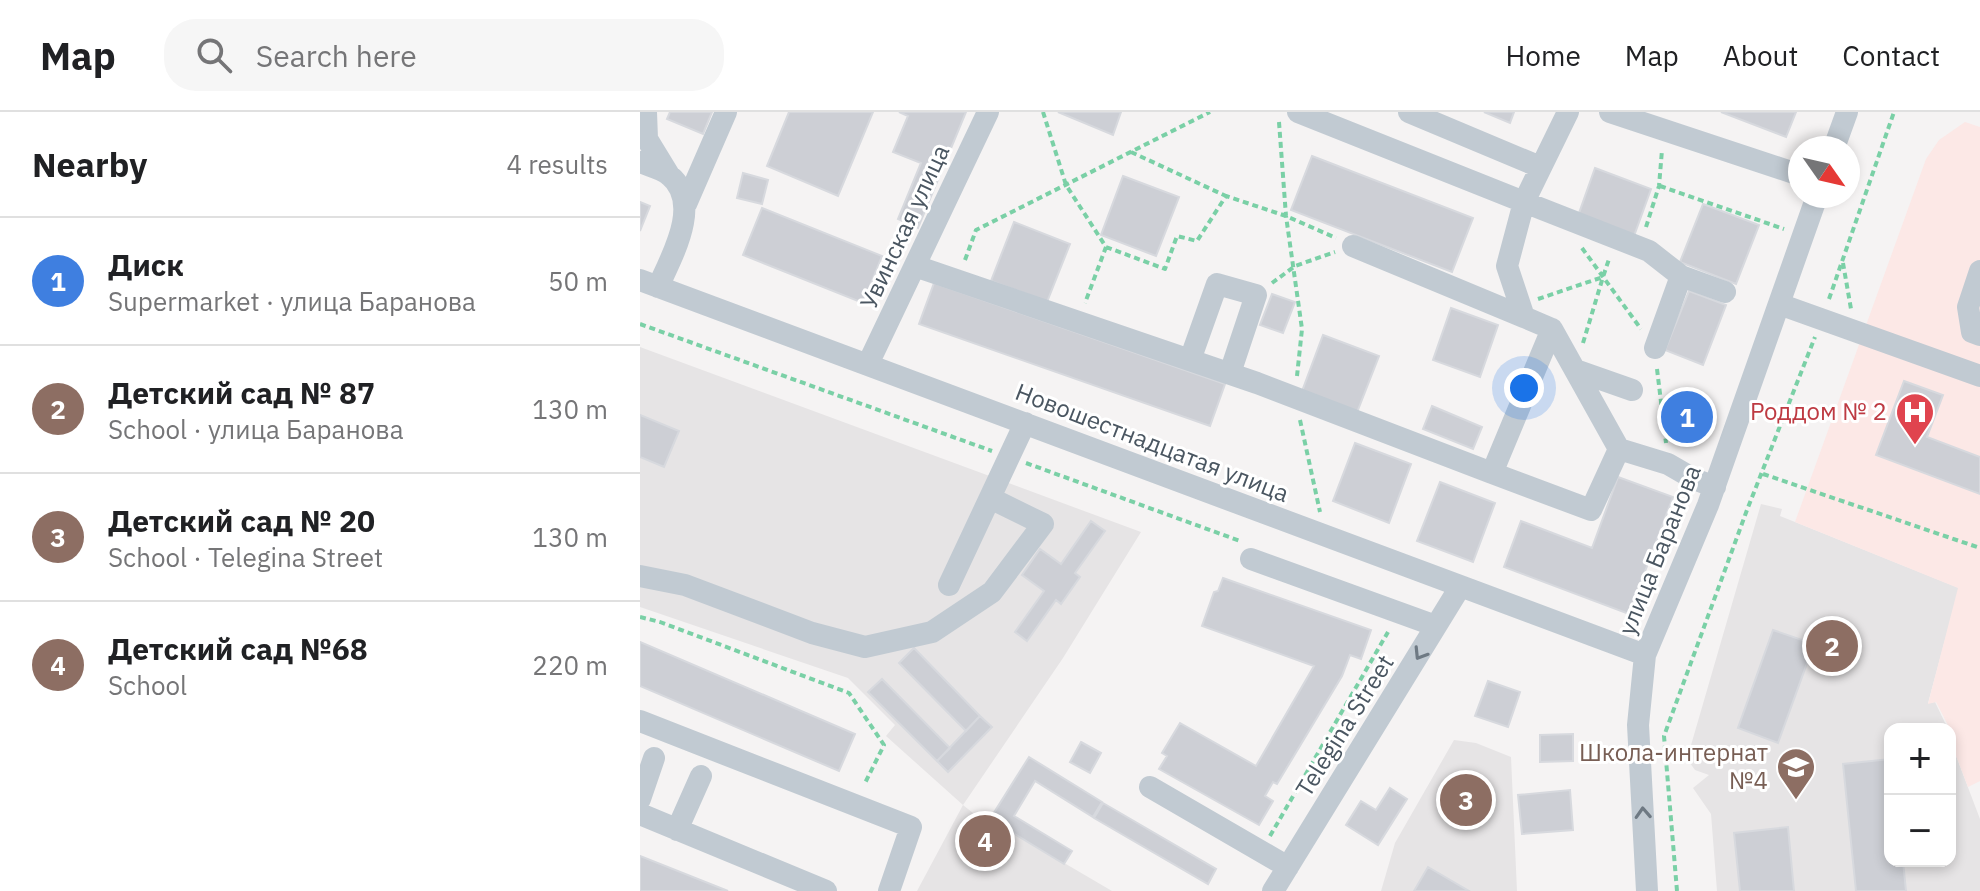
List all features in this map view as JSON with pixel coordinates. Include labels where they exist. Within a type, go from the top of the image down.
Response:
[{"type":"street","points":[[646,112],[647,139],[682,191],[686,204]]},
{"type":"street","points":[[649,284],[684,220],[686,204],[726,112]]},
{"type":"street","name":"Увинская улица","points":[[868,364],[988,112]]},
{"type":"street","points":[[1298,112],[1616,237],[1649,251],[1681,276],[1725,292]]},
{"type":"street","points":[[1409,112],[1540,167]]},
{"type":"street","points":[[1522,311],[1507,266],[1524,202],[1568,112]]},
{"type":"street","points":[[1610,112],[1788,171]]},
{"type":"street","points":[[1838,136],[1847,112]]},
{"type":"street","points":[[640,162],[669,175]]},
{"type":"street","name":"улица Баранова","points":[[1647,891],[1638,725],[1645,655],[1715,487],[1813,208]]},
{"type":"street","points":[[1353,246],[1522,311],[1552,329],[1619,449],[1668,464],[1715,487]]},
{"type":"street","points":[[915,266],[1230,373],[1591,510],[1619,449]]},
{"type":"street","points":[[1980,271],[1968,307],[1972,332],[1980,335]]},
{"type":"street","points":[[1655,348],[1681,276]]},
{"type":"street","name":"Новошестнадцатая улица","points":[[649,284],[1645,655]]},
{"type":"street","points":[[1190,360],[1217,284],[1256,295],[1230,373]]},
{"type":"street","points":[[1779,304],[1980,376]]},
{"type":"street","points":[[1492,473],[1552,329]]},
{"type":"street","points":[[1575,370],[1632,390]]},
{"type":"street","points":[[949,585],[1025,423]]},
{"type":"street","points":[[640,576],[685,585],[812,633],[865,647],[932,632],[992,592],[1043,524],[990,498]]},
{"type":"street","points":[[1251,559],[1436,626]]},
{"type":"street","name":"Telegina Street","points":[[1273,891],[1460,587]]},
{"type":"street","points":[[640,721],[911,827],[889,891]]},
{"type":"street","points":[[640,799],[654,758]]},
{"type":"street","points":[[677,830],[701,776]]},
{"type":"street","points":[[1150,787],[1288,867]]},
{"type":"street","points":[[640,814],[826,891]]},
{"type":"path","points":[[1043,112],[1066,185],[1106,247],[1165,269],[1177,236],[1197,241],[1226,196]]},
{"type":"path","points":[[957,280],[976,230],[1210,112]]},
{"type":"path","points":[[1279,112],[1286,216],[1302,329],[1295,398],[1320,512]]},
{"type":"path","points":[[1677,891],[1664,736],[1821,321],[1894,112]]},
{"type":"path","points":[[1639,247],[1659,186],[1663,130]]},
{"type":"path","points":[[1131,152],[1226,196],[1286,216],[1353,246]]},
{"type":"path","points":[[1659,186],[1786,230],[1791,217]]},
{"type":"path","points":[[1557,214],[1655,348],[1668,464]]},
{"type":"path","points":[[1575,370],[1616,237]]},
{"type":"path","points":[[1256,295],[1295,266],[1353,246]]},
{"type":"path","points":[[1079,322],[1106,247]]},
{"type":"path","points":[[1842,261],[1856,331]]},
{"type":"path","points":[[1522,311],[1603,277]]},
{"type":"path","points":[[640,324],[752,363]]},
{"type":"path","points":[[1762,473],[1980,548]]},
{"type":"path","points":[[1305,506],[1334,517]]},
{"type":"path","points":[[1267,841],[1399,613]]},
{"type":"path","points":[[640,617],[849,693],[884,745],[854,805]]},
{"type":"shaded area","points":[[1965,122],[1980,127],[1980,781],[1968,787],[1956,756],[1956,723],[1947,723],[1936,702],[1928,704],[1958,588],[1795,522],[1926,159],[1939,140]]},
{"type":"shaded area","points":[[640,347],[1141,532],[1063,658],[963,805],[886,736],[895,725],[848,678],[640,607]]},
{"type":"shaded area","points":[[1761,504],[1782,509],[1780,516],[1959,588],[1928,703],[1935,702],[1945,723],[1884,723],[1884,867],[1956,867],[1956,756],[1980,819],[1980,891],[1717,891],[1711,814],[1693,788],[1709,775],[1695,770],[1687,759]]},
{"type":"shaded area","points":[[1454,740],[1476,743],[1511,757],[1517,891],[1381,891],[1395,843]]},
{"type":"shaded area","points":[[963,805],[978,817],[989,819],[1112,891],[917,891]]},
{"type":"building","points":[[670,112],[712,112],[703,134],[667,119]]},
{"type":"building","points":[[789,112],[873,112],[838,196],[767,166]]},
{"type":"building","points":[[899,112],[966,112],[918,228],[898,219],[921,163],[893,152],[908,116]]},
{"type":"building","points":[[1058,112],[1121,112],[1113,135]]},
{"type":"building","points":[[1484,112],[1514,112],[1510,123]]},
{"type":"building","points":[[1721,112],[1796,112],[1786,137]]},
{"type":"building","points":[[1312,156],[1473,218],[1452,272],[1291,210]]},
{"type":"building","points":[[1595,168],[1651,189],[1634,236],[1578,216]]},
{"type":"building","points":[[743,173],[768,180],[762,204],[737,198]]},
{"type":"building","points":[[1123,176],[1179,197],[1156,256],[1101,235]]},
{"type":"building","points":[[640,202],[650,206],[640,231]]},
{"type":"building","points":[[1703,204],[1759,225],[1736,284],[1680,262]]},
{"type":"building","points":[[762,208],[882,256],[863,303],[743,255]]},
{"type":"building","points":[[1014,222],[1070,244],[1047,302],[991,281]]},
{"type":"building","points":[[934,283],[1225,384],[1210,426],[919,324]]},
{"type":"building","points":[[1689,291],[1726,305],[1703,365],[1665,350]]},
{"type":"building","points":[[1272,294],[1295,302],[1283,333],[1260,325]]},
{"type":"building","points":[[1451,308],[1498,325],[1480,377],[1433,360]]},
{"type":"building","points":[[1323,335],[1379,356],[1356,415],[1301,394]]},
{"type":"building","name":"Роддом № 2","points":[[1904,381],[1943,395],[1927,437],[1980,457],[1980,494],[1876,455]]},
{"type":"building","points":[[1682,396],[1705,405],[1692,438],[1670,429]]},
{"type":"building","points":[[1432,406],[1482,427],[1473,449],[1423,429]]},
{"type":"building","points":[[640,415],[679,431],[664,467],[640,457]]},
{"type":"building","points":[[1355,443],[1411,464],[1389,523],[1333,501]]},
{"type":"building","points":[[1618,477],[1673,497],[1629,614],[1504,567],[1521,521],[1592,548]]},
{"type":"building","points":[[1440,482],[1495,503],[1473,562],[1417,541]]},
{"type":"building","points":[[1091,521],[1105,531],[1075,573],[1080,577],[1061,604],[1056,600],[1027,641],[1015,632],[1044,591],[1022,575],[1040,549],[1061,564]]},
{"type":"building","points":[[1223,578],[1371,630],[1361,659],[1350,655],[1342,676],[1277,784],[1273,782],[1265,796],[1273,801],[1259,825],[1159,769],[1167,756],[1162,753],[1180,723],[1256,766],[1314,666],[1202,626],[1214,592],[1218,591]]},
{"type":"building","points":[[1773,630],[1814,644],[1778,743],[1738,728]]},
{"type":"building","points":[[640,642],[855,734],[839,771],[640,686]]},
{"type":"building","points":[[914,648],[980,716],[966,731],[899,663]]},
{"type":"building","points":[[882,679],[950,748],[937,761],[868,692]]},
{"type":"building","points":[[1488,681],[1520,692],[1508,727],[1475,716]]},
{"type":"building","points":[[980,716],[992,727],[948,772],[937,761]]},
{"type":"building","points":[[1573,734],[1573,761],[1540,762],[1540,735]]},
{"type":"building","points":[[1081,742],[1101,753],[1090,773],[1070,762]]},
{"type":"building","points":[[1029,757],[1102,802],[1093,817],[1035,781],[1014,816],[1072,851],[1064,864],[990,819]]},
{"type":"building","points":[[1884,760],[1884,867],[1904,867],[1906,891],[1856,891],[1843,764]]},
{"type":"building","points":[[1390,788],[1407,799],[1378,845],[1346,825],[1361,801],[1376,810]]},
{"type":"building","points":[[1570,790],[1573,830],[1522,834],[1518,795]]},
{"type":"building","points":[[1103,803],[1216,869],[1208,884],[1094,818]]},
{"type":"building","points":[[1788,827],[1794,891],[1740,891],[1734,833]]},
{"type":"building","points":[[640,856],[728,891],[640,891]]},
{"type":"building","points":[[1428,867],[1469,891],[1414,891]]},
{"type":"place","name":"Диск","points":[[1687,417]]},
{"type":"place","name":"Роддом № 2","points":[[1915,446]]},
{"type":"place","name":"Детский сад № 87","points":[[1832,646]]},
{"type":"place","name":"Детский сад № 20","points":[[1466,800]]},
{"type":"place","name":"Школа-интернат №4","points":[[1796,801]]},
{"type":"place","name":"Детский сад №68","points":[[985,841]]}]
